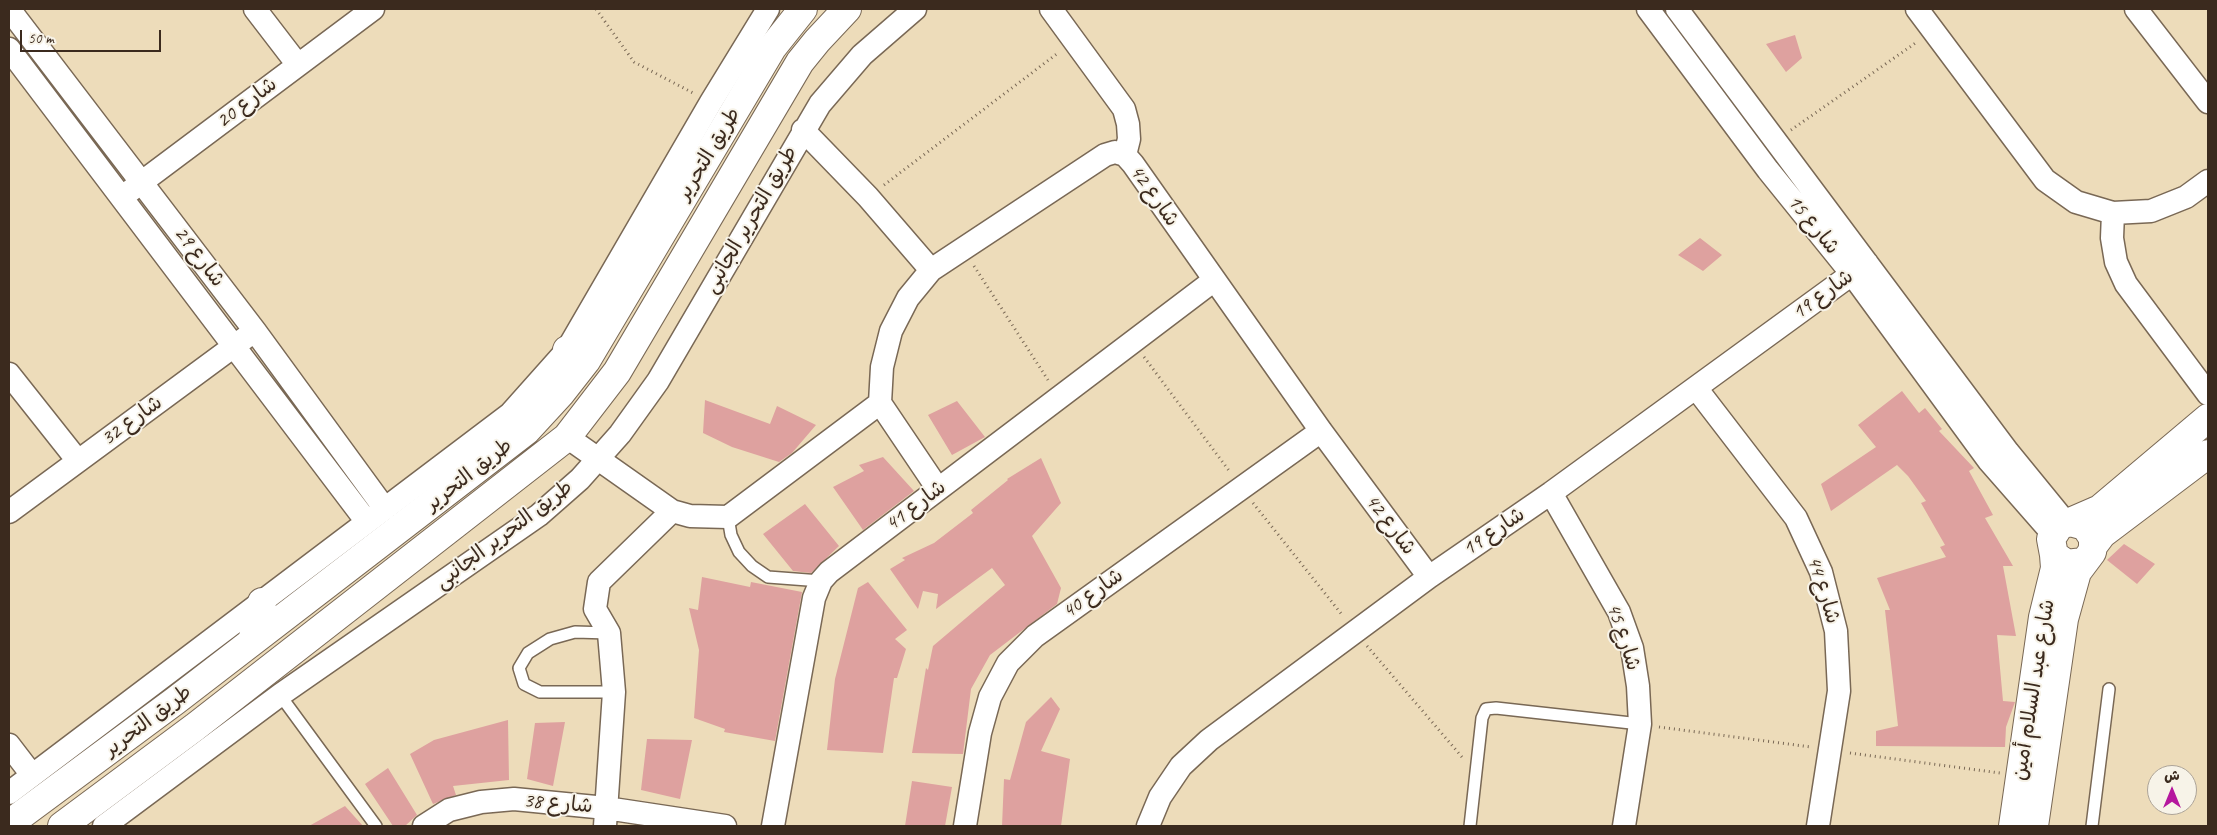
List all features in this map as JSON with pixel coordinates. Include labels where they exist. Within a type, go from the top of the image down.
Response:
[{"type":"street","name":"شارع 29","points":[[9,9],[255,331],[385,509]]},
{"type":"street","points":[[255,9],[298,65]]},
{"type":"street","name":"شارع 20","points":[[121,198],[373,9]]},
{"type":"street","points":[[9,793],[510,414],[567,350],[711,102],[768,9]]},
{"type":"street","name":"طريق التحرير","points":[[9,824],[175,701],[526,431],[561,393],[586,361],[772,48],[804,9]]},
{"type":"street","name":"طريق التحرير","points":[[62,826],[195,727],[566,437],[617,372],[800,62],[847,9]]},
{"type":"street","name":"طريق التحرير الجانبى","points":[[104,826],[280,695],[538,514],[598,459],[625,428],[658,381],[803,130],[820,104],[862,55],[915,9]]},
{"type":"street","points":[[1051,9],[1124,109],[1128,124],[1128,140],[1125,155]]},
{"type":"street","name":"شارع 15","points":[[1648,9],[1768,170],[1860,268],[2008,452],[2061,534]]},
{"type":"street","name":"شارع 15","points":[[1677,9],[1776,140],[1860,268]]},
{"type":"street","points":[[1917,9],[2045,180],[2076,202],[2112,213],[2151,211],[2186,196],[2208,180]]},
{"type":"street","points":[[2136,9],[2208,102]]},
{"type":"street","name":"شارع 29","points":[[9,49],[367,522]]},
{"type":"street","points":[[803,130],[868,197],[931,270]]},
{"type":"street","name":"شارع 42","points":[[880,403],[882,367],[891,331],[908,298],[931,270],[1105,155],[1115,152],[1125,155],[1320,431],[1429,577]]},
{"type":"street","points":[[2112,213],[2112,238],[2116,262],[2126,284],[2208,394]]},
{"type":"street","name":"شارع 19","points":[[1148,826],[1160,797],[1182,766],[1209,740],[1354,630],[1551,493],[1860,268]]},
{"type":"street","name":"شارع 41","points":[[773,826],[814,598],[821,581],[828,572],[1213,281]]},
{"type":"street","name":"شارع 32","points":[[9,512],[255,331]]},
{"type":"street","points":[[567,350],[598,340]]},
{"type":"street","points":[[9,374],[78,461]]},
{"type":"street","name":"شارع 44","points":[[1696,388],[1796,518],[1822,572],[1836,631],[1839,691],[1818,826]]},
{"type":"street","points":[[566,437],[672,511],[699,517],[728,517],[880,403],[938,489]]},
{"type":"street","points":[[2061,534],[2100,509],[2208,418]]},
{"type":"street","name":"شارع 40","points":[[966,826],[980,733],[990,697],[1008,663],[1035,636],[1320,431]]},
{"type":"street","name":"شارع عبد السلام أمين","points":[[2034,826],[2064,619],[2073,582],[2088,554],[2102,534],[2208,454]]},
{"type":"street","name":"شارع 45","points":[[1551,493],[1619,612],[1632,648],[1638,686],[1640,724],[1624,826]]},
{"type":"street","points":[[605,817],[614,692],[609,633],[595,609],[599,582],[672,511]]},
{"type":"street","points":[[2078,523],[2090,531],[2088,554],[2067,564],[2061,534],[2078,523]]},
{"type":"street","name":"شارع عبد السلام أمين","points":[[2012,826],[2043,617],[2061,534]]},
{"type":"street","points":[[252,641],[262,602]]},
{"type":"street","points":[[175,701],[172,708],[176,721],[188,728],[195,727]]},
{"type":"street","points":[[120,741],[135,752],[138,758],[136,770]]},
{"type":"street","points":[[9,745],[32,775]]},
{"type":"street","name":"شارع 38","points":[[424,826],[449,810],[481,802],[514,800],[605,817],[726,826]]},
{"type":"lane","points":[[728,517],[735,544],[752,566],[768,577],[821,581]]},
{"type":"lane","points":[[609,633],[576,632],[550,639],[528,653],[519,668],[524,684],[540,692],[614,692]]},
{"type":"lane","points":[[2092,826],[2109,688]]},
{"type":"lane","points":[[280,695],[376,826]]},
{"type":"lane","points":[[1470,826],[1482,718],[1486,709],[1496,708],[1640,724]]},
{"type":"path","points":[[596,9],[634,62],[711,102]]},
{"type":"path","points":[[1776,140],[1933,30]]},
{"type":"path","points":[[868,197],[1074,40]]},
{"type":"path","points":[[963,249],[1060,398]]},
{"type":"path","points":[[1133,343],[1240,487],[1354,630],[1475,772]]},
{"type":"building","points":[[1795,35],[1802,58],[1786,72],[1766,44]]},
{"type":"building","points":[[1700,238],[1722,255],[1703,271],[1678,255]]},
{"type":"building","points":[[1902,391],[1919,413],[1925,408],[1942,429],[1939,431],[1974,468],[1969,471],[1993,515],[1985,518],[2013,566],[2003,566],[2016,636],[1997,635],[2003,701],[2015,702],[2006,727],[2005,747],[1876,746],[1876,731],[1898,726],[1885,610],[1890,610],[1877,578],[1946,557],[1940,547],[1945,545],[1921,503],[1926,501],[1908,476],[1897,465],[1831,511],[1821,484],[1876,447],[1858,425]]},
{"type":"building","points":[[705,400],[770,424],[777,406],[816,425],[792,453],[779,462],[732,447],[703,433]]},
{"type":"building","points":[[957,401],[985,437],[952,455],[928,415]]},
{"type":"building","points":[[883,457],[914,491],[863,530],[833,487],[864,471],[859,465]]},
{"type":"building","points":[[1041,458],[1061,503],[1032,536],[1061,588],[1057,604],[990,655],[971,689],[963,754],[912,753],[926,668],[928,670],[933,646],[1005,585],[992,568],[936,609],[938,594],[923,591],[918,609],[890,569],[905,560],[902,558],[934,543],[973,513],[971,510],[1007,479]]},
{"type":"building","points":[[805,504],[839,546],[811,573],[793,571],[763,534]]},
{"type":"building","points":[[2124,544],[2155,564],[2137,584],[2107,560]]},
{"type":"building","points":[[702,577],[750,587],[751,582],[802,592],[775,741],[724,732],[725,729],[694,718],[699,650],[689,608],[698,610]]},
{"type":"building","points":[[868,582],[907,630],[895,639],[906,649],[897,678],[894,678],[883,753],[827,750],[835,679],[858,588]]},
{"type":"building","points":[[1051,697],[1060,709],[1041,751],[1070,759],[1061,826],[1002,826],[1004,779],[1010,780],[1026,722]]},
{"type":"building","points":[[508,720],[509,780],[453,786],[456,795],[433,804],[410,754],[434,740]]},
{"type":"building","points":[[565,722],[553,786],[527,779],[535,723]]},
{"type":"building","points":[[647,739],[692,740],[680,799],[641,790]]},
{"type":"building","points":[[388,768],[417,815],[405,826],[393,826],[365,784]]},
{"type":"building","points":[[912,781],[952,787],[945,826],[905,826]]},
{"type":"building","points":[[345,806],[363,826],[309,826]]}]
